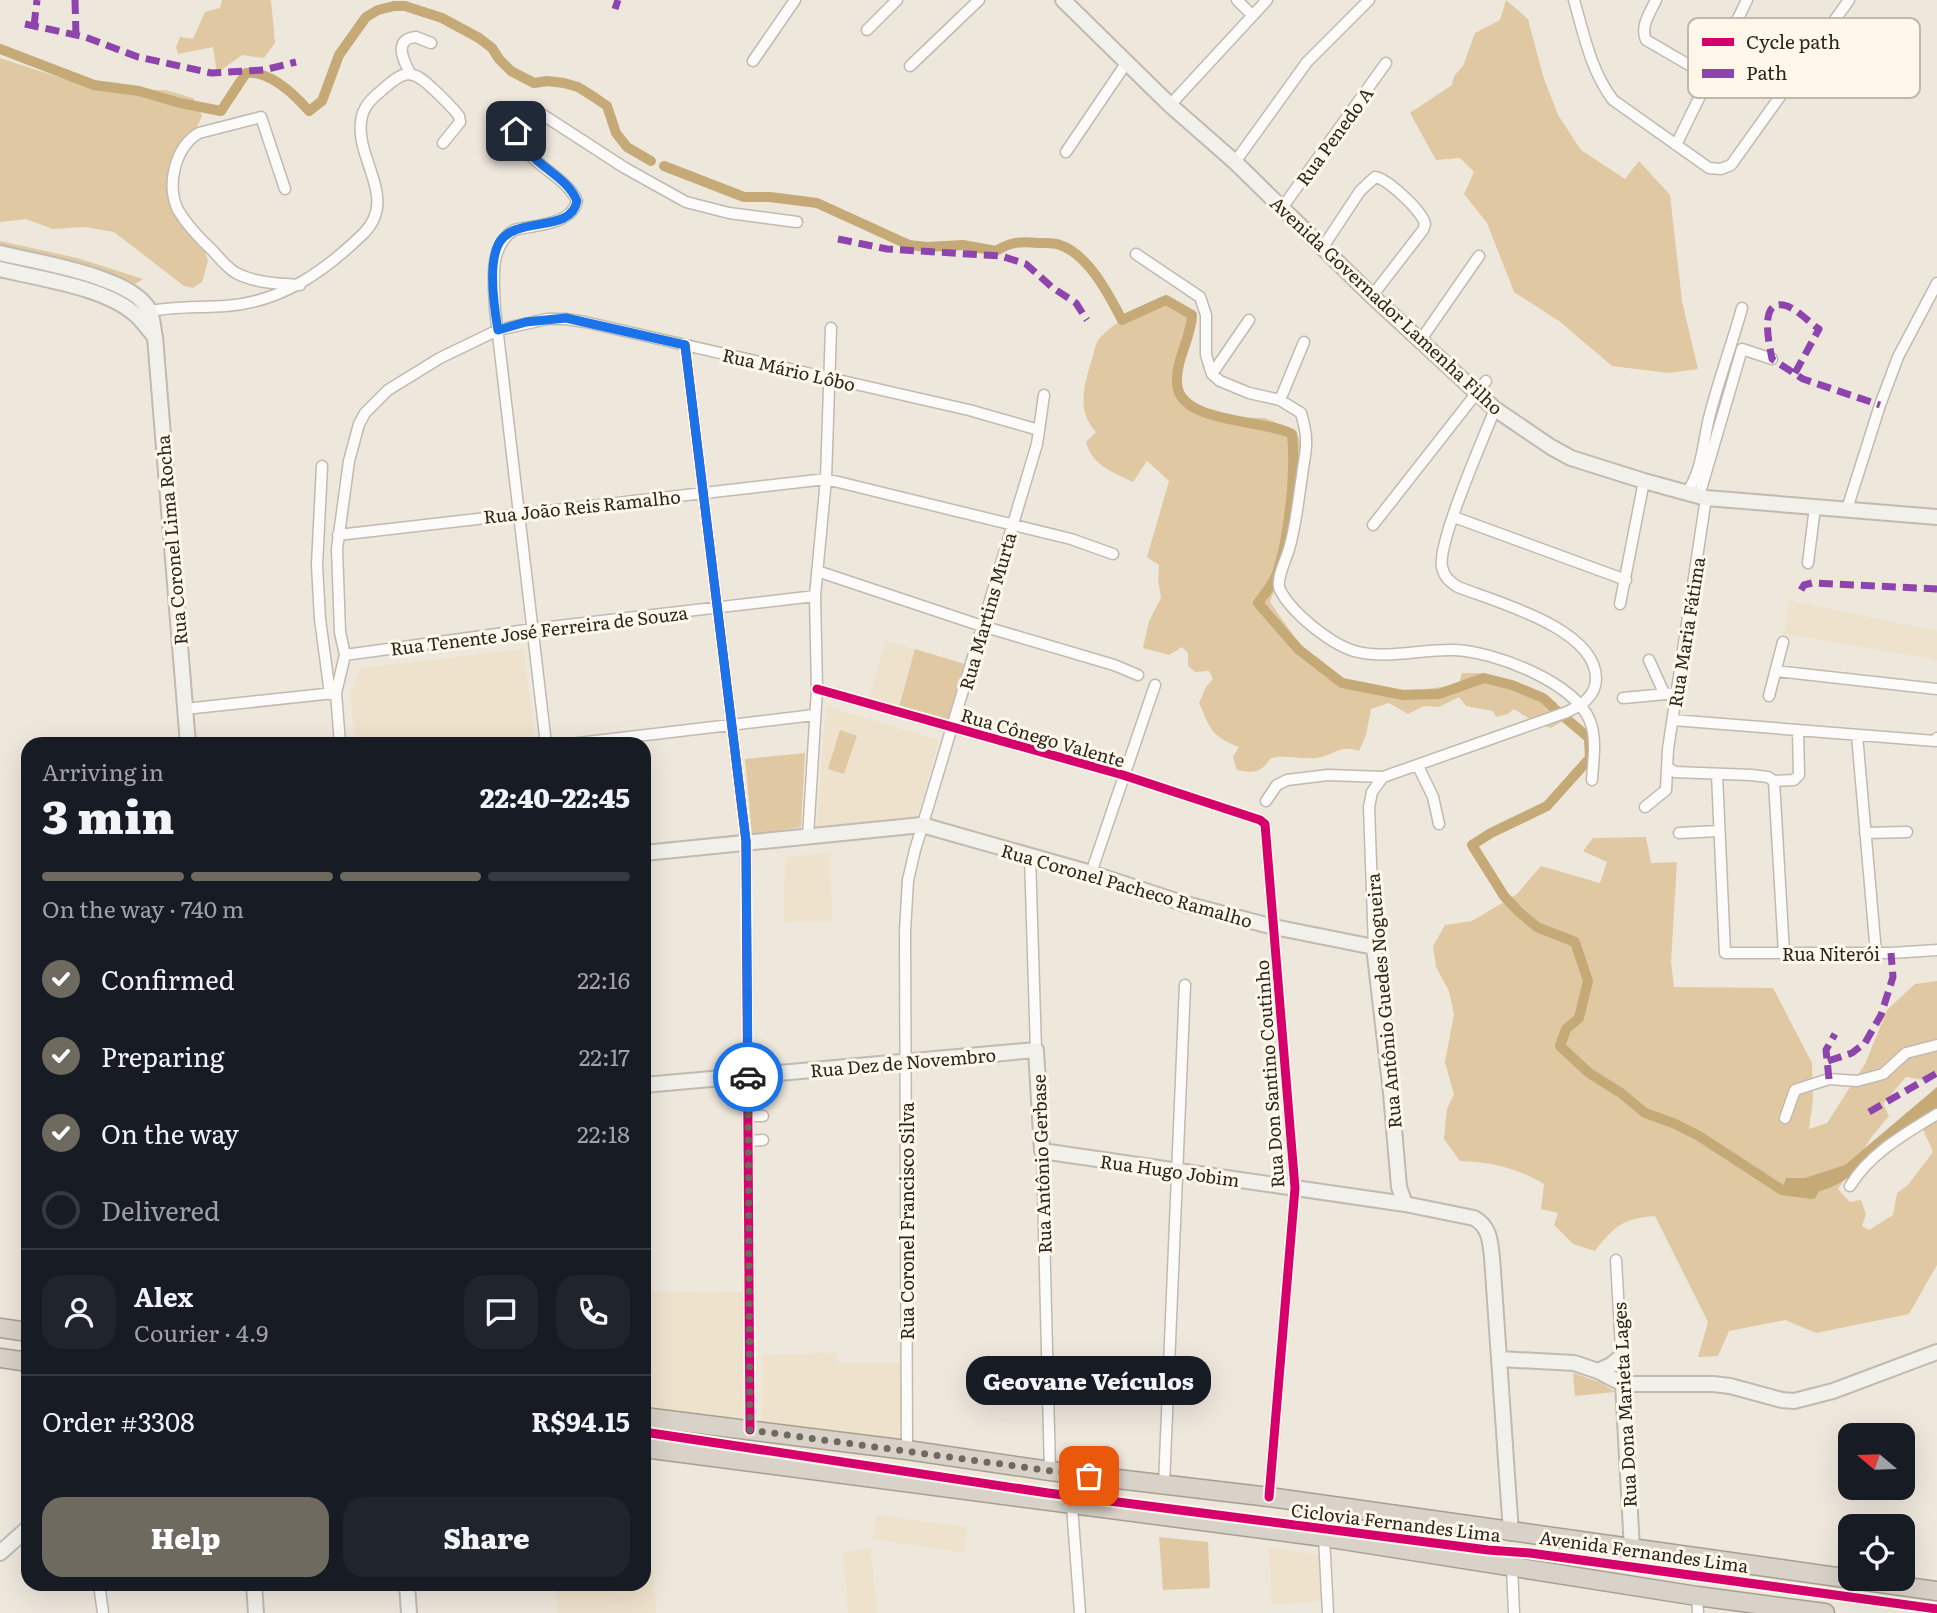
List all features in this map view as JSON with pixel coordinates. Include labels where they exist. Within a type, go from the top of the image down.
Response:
[{"type":"highway","points":[[0,1328],[21,1331]]},
{"type":"highway","points":[[0,1358],[21,1361]]},
{"type":"highway","name":"Avenida Fernandes Lima","points":[[651,1418],[1269,1497],[1937,1591]]},
{"type":"highway","name":"Avenida Fernandes Lima","points":[[651,1449],[1324,1537],[1512,1567],[1698,1604],[1825,1613]]},
{"type":"street","points":[[753,61],[795,0]]},
{"type":"street","points":[[867,30],[897,0]]},
{"type":"street","points":[[910,66],[979,0]]},
{"type":"street","points":[[1237,0],[1252,15]]},
{"type":"street","points":[[1170,104],[1267,0]]},
{"type":"street","points":[[1235,162],[1307,62],[1369,0]]},
{"type":"street","points":[[1574,0],[1594,66],[1608,94],[1709,168],[1731,165],[1779,98]]},
{"type":"street","points":[[1656,0],[1644,25],[1643,34],[1653,46],[1688,65]]},
{"type":"street","points":[[1738,18],[1747,0]]},
{"type":"street","points":[[1836,18],[1849,0]]},
{"type":"street","name":"Avenida Governador Lamenha Filho","points":[[1067,1],[1170,104],[1235,162],[1476,393],[1495,409],[1571,458],[1697,496],[1937,517]]},
{"type":"street","points":[[410,73],[401,55],[401,47],[405,41],[416,37],[431,43]]},
{"type":"street","points":[[1066,152],[1127,62]]},
{"type":"street","name":"Rua Penedo A","points":[[1282,208],[1386,63]]},
{"type":"street","points":[[0,270],[97,294],[143,313],[251,304],[268,300],[300,285],[364,232],[377,214],[378,198],[360,121],[371,100],[395,79],[410,73],[421,76],[459,116],[460,122],[443,143]]},
{"type":"street","points":[[1676,145],[1698,98]]},
{"type":"street","points":[[545,737],[498,330],[494,269],[499,243],[514,230],[564,219],[574,211],[577,201],[573,192],[529,155],[515,125],[517,114],[531,109],[540,113],[625,168],[686,202],[729,213],[797,222]]},
{"type":"street","points":[[285,189],[261,117],[191,138],[178,158],[174,171],[174,199],[178,208],[202,241],[232,270],[261,281],[300,285]]},
{"type":"street","points":[[1323,247],[1360,191],[1375,177],[1386,181],[1422,216],[1425,224],[1423,230],[1372,296]]},
{"type":"street","points":[[0,253],[125,287],[138,296],[143,313]]},
{"type":"street","points":[[1136,254],[1200,297],[1206,315],[1206,355],[1212,374],[1220,381],[1249,393],[1280,400],[1301,413],[1307,442],[1293,537],[1279,579],[1279,587],[1291,605],[1325,636],[1359,652],[1385,654],[1451,650],[1487,654],[1541,677],[1564,692],[1590,719],[1593,729],[1592,779]]},
{"type":"street","points":[[1420,341],[1479,256]]},
{"type":"street","points":[[1847,509],[1898,357],[1937,283]]},
{"type":"street","points":[[1697,496],[1693,485],[1710,412],[1742,308]]},
{"type":"street","name":"Rua Coronel Lima Rocha","points":[[143,313],[155,337],[187,737]]},
{"type":"street","name":"Rua Mário Lôbo","points":[[345,655],[340,632],[338,535],[349,461],[359,424],[365,413],[388,390],[440,358],[498,330],[526,322],[566,318],[970,410],[1039,430]]},
{"type":"street","points":[[1212,374],[1249,320]]},
{"type":"street","points":[[808,836],[817,689],[815,596],[826,479],[831,328]]},
{"type":"street","points":[[1280,400],[1304,342]]},
{"type":"street","points":[[685,345],[746,841],[750,1430]]},
{"type":"street","points":[[1697,496],[1742,349],[1772,359]]},
{"type":"street","points":[[1373,525],[1486,381]]},
{"type":"street","name":"Rua Martins Murta","points":[[922,825],[1012,526],[1039,430],[1044,395]]},
{"type":"street","points":[[1266,801],[1277,785],[1287,780],[1328,775],[1383,777],[1418,766],[1567,712],[1580,706],[1592,692],[1596,681],[1595,670],[1578,642],[1545,622],[1458,587],[1446,578],[1442,568],[1442,551],[1495,409]]},
{"type":"street","points":[[322,466],[317,565],[320,619],[339,737]]},
{"type":"street","points":[[826,479],[1071,539],[1113,554]]},
{"type":"street","name":"Rua João Reis Ramalho","points":[[338,535],[519,512],[826,479]]},
{"type":"street","points":[[1620,604],[1644,481]]},
{"type":"street","name":"Rua Maria Fátima","points":[[1645,807],[1666,790],[1697,496]]},
{"type":"street","points":[[1808,563],[1815,508]]},
{"type":"street","points":[[1454,517],[1626,580]]},
{"type":"street","points":[[817,570],[1138,675]]},
{"type":"street","name":"Rua Tenente José Ferreira de Souza","points":[[345,655],[533,629],[815,596]]},
{"type":"street","points":[[1769,696],[1783,642]]},
{"type":"street","points":[[333,693],[345,655]]},
{"type":"street","points":[[1649,660],[1664,693]]},
{"type":"street","points":[[1776,671],[1937,689]]},
{"type":"street","points":[[1091,873],[1155,685]]},
{"type":"street","name":"Rua Cônego Valente","points":[[817,689],[1123,775],[1260,820]]},
{"type":"street","points":[[185,709],[333,693]]},
{"type":"street","points":[[1623,698],[1677,693]]},
{"type":"street","points":[[627,737],[814,715]]},
{"type":"street","points":[[1673,720],[1935,741],[1937,738]]},
{"type":"street","points":[[1667,767],[1675,772],[1762,776],[1774,781],[1797,778],[1798,730]]},
{"type":"street","points":[[1857,735],[1876,953]]},
{"type":"street","points":[[1418,766],[1433,797],[1439,824]]},
{"type":"street","points":[[1679,833],[1719,831],[1717,774]]},
{"type":"street","name":"Rua Antônio Guedes Nogueira","points":[[1383,777],[1372,792],[1369,807],[1374,947],[1391,1093],[1399,1187],[1397,1203]]},
{"type":"street","points":[[1774,781],[1784,953]]},
{"type":"street","name":"Rua Don Santino Coutinho","points":[[1260,820],[1268,832],[1295,1188],[1269,1497]]},
{"type":"street","points":[[651,852],[922,825]]},
{"type":"street","name":"Rua Coronel Pacheco Ramalho","points":[[922,825],[1091,873],[1182,903],[1274,927],[1374,947]]},
{"type":"street","name":"Rua Coronel Francisco Silva","points":[[907,1450],[905,931],[908,880],[922,825]]},
{"type":"street","name":"Rua Niterói","points":[[1719,831],[1725,953],[1876,953],[1937,950]]},
{"type":"street","points":[[1865,833],[1907,832]]},
{"type":"street","name":"Rua Antônio Gerbase","points":[[1030,856],[1042,1151],[1050,1471]]},
{"type":"street","points":[[1164,1485],[1185,985]]},
{"type":"street","points":[[1785,1118],[1795,1090],[1829,1079],[1857,1081],[1883,1074],[1906,1053],[1937,1045]]},
{"type":"street","name":"Rua Dez de Novembro","points":[[651,1084],[748,1075],[787,1078],[905,1061],[1036,1050]]},
{"type":"street","points":[[1850,1186],[1858,1172],[1871,1159],[1900,1136],[1937,1115]]},
{"type":"street","points":[[749,1116],[763,1116]]},
{"type":"street","points":[[749,1141],[763,1140]]},
{"type":"street","name":"Rua Hugo Jobim","points":[[1042,1151],[1397,1203],[1464,1215],[1481,1222],[1489,1238],[1499,1359]]},
{"type":"street","name":"Rua Dona Marieta Lages","points":[[1616,1260],[1632,1549]]},
{"type":"street","points":[[1511,1533],[1499,1359],[1563,1361],[1598,1371],[1623,1384],[1713,1384],[1730,1386],[1782,1401],[1805,1400],[1937,1352]]},
{"type":"street","points":[[1598,1371],[1622,1356]]},
{"type":"street","points":[[1072,1506],[1080,1613]]},
{"type":"street","points":[[0,1553],[21,1534]]},
{"type":"street","points":[[1324,1537],[1328,1613]]},
{"type":"street","points":[[1512,1567],[1514,1613]]},
{"type":"street","points":[[100,1591],[103,1613]]},
{"type":"street","points":[[254,1591],[256,1613]]},
{"type":"street","points":[[407,1591],[409,1613]]},
{"type":"shaded area","points":[[222,0],[271,0],[275,43],[264,58],[242,55],[217,73],[213,47],[178,54],[176,47],[180,37],[193,39],[205,12],[220,8]]},
{"type":"shaded area","points":[[1506,0],[1528,19],[1543,76],[1558,115],[1581,150],[1625,179],[1639,161],[1670,195],[1682,301],[1698,369],[1668,373],[1612,366],[1559,321],[1514,292],[1487,223],[1464,194],[1474,172],[1460,158],[1436,160],[1410,113],[1452,85],[1454,76],[1463,66],[1475,33],[1500,20]]},
{"type":"shaded area","points":[[0,58],[58,77],[96,83],[116,90],[165,90],[193,98],[202,116],[172,180],[186,229],[205,252],[208,261],[202,282],[193,288],[184,286],[114,232],[84,227],[53,229],[26,219],[0,222]]},
{"type":"shaded area","points":[[0,241],[77,258],[143,279],[134,285],[0,248]]},
{"type":"shaded area","points":[[1166,300],[1186,308],[1197,322],[1180,365],[1182,395],[1186,402],[1216,417],[1265,418],[1296,431],[1302,447],[1292,520],[1281,573],[1270,602],[1311,655],[1338,678],[1352,686],[1372,691],[1444,686],[1459,683],[1462,673],[1483,673],[1553,702],[1565,720],[1551,728],[1538,724],[1514,709],[1508,714],[1496,717],[1493,711],[1466,706],[1459,697],[1439,707],[1424,706],[1408,714],[1389,703],[1371,709],[1366,735],[1359,751],[1344,749],[1316,758],[1277,757],[1271,758],[1257,771],[1237,770],[1233,757],[1239,747],[1213,731],[1199,703],[1213,679],[1209,671],[1195,672],[1188,666],[1188,653],[1182,647],[1169,655],[1143,648],[1149,621],[1161,598],[1159,565],[1147,557],[1169,481],[1147,461],[1133,482],[1098,462],[1086,442],[1096,432],[1086,415],[1084,397],[1086,378],[1098,341],[1122,320]]},
{"type":"shaded area","points":[[1789,600],[1937,631],[1937,660],[1784,634]]},
{"type":"shaded area","points":[[886,641],[915,649],[899,707],[869,697]]},
{"type":"shaded area","points":[[524,649],[534,737],[355,737],[350,693],[361,668]]},
{"type":"shaded area","points":[[915,649],[968,665],[951,722],[899,707]]},
{"type":"shaded area","points":[[826,706],[939,740],[916,820],[816,832]]},
{"type":"shaded area","points":[[840,730],[857,736],[844,774],[828,769]]},
{"type":"shaded area","points":[[805,753],[801,827],[752,835],[745,759]]},
{"type":"shaded area","points":[[1646,837],[1651,863],[1677,862],[1671,962],[1674,987],[1773,988],[1812,1063],[1813,1099],[1809,1129],[1827,1123],[1865,1064],[1887,1010],[1915,984],[1937,981],[1937,1075],[1924,1080],[1906,1077],[1883,1104],[1889,1116],[1873,1135],[1838,1189],[1850,1202],[1861,1200],[1866,1214],[1862,1226],[1869,1230],[1893,1215],[1897,1193],[1907,1186],[1933,1152],[1922,1127],[1937,1119],[1937,1265],[1909,1314],[1816,1333],[1785,1320],[1729,1331],[1718,1356],[1698,1357],[1708,1322],[1655,1216],[1620,1225],[1595,1251],[1573,1244],[1554,1225],[1558,1213],[1541,1209],[1544,1184],[1504,1167],[1460,1161],[1444,1139],[1447,1109],[1454,1094],[1445,1062],[1454,1014],[1449,991],[1436,967],[1433,946],[1445,925],[1472,921],[1517,894],[1541,866],[1600,883],[1607,862],[1583,851],[1593,838]]},
{"type":"shaded area","points":[[830,853],[832,921],[784,922],[785,857]]},
{"type":"shaded area","points":[[1937,1087],[1937,1106],[1858,1172],[1838,1184],[1814,1192],[1782,1190],[1786,1178],[1805,1178],[1845,1165]]},
{"type":"shaded area","points":[[651,1291],[747,1292],[747,1417],[739,1422],[651,1408]]},
{"type":"shaded area","points":[[837,1352],[838,1363],[906,1363],[905,1443],[765,1426],[761,1419],[762,1355]]},
{"type":"shaded area","points":[[1573,1373],[1602,1383],[1615,1392],[1575,1396]]},
{"type":"shaded area","points":[[877,1515],[968,1527],[964,1553],[872,1539]]},
{"type":"shaded area","points":[[1159,1537],[1208,1542],[1210,1588],[1163,1590]]},
{"type":"shaded area","points":[[1269,1547],[1321,1555],[1325,1601],[1271,1605]]},
{"type":"shaded area","points":[[870,1548],[878,1613],[848,1613],[843,1552]]},
{"type":"shaded area","points":[[651,1568],[656,1613],[555,1613],[558,1612],[555,1591],[651,1591]]},
{"type":"waterway","points":[[0,49],[94,85],[139,91],[221,111],[246,73],[255,73],[273,79],[309,111],[322,101],[339,55],[366,17],[378,10],[405,6],[442,18],[479,38],[492,48],[511,71],[534,83],[564,83],[578,87],[594,97],[607,106],[616,133],[627,147],[651,161]]},
{"type":"waterway","points":[[664,166],[744,197],[770,197],[817,203],[909,245],[963,245],[996,251],[1021,242],[1058,244],[1080,257],[1088,266],[1122,320],[1166,300],[1192,315],[1177,374],[1181,396],[1192,406],[1207,413],[1292,434],[1292,486],[1285,544],[1276,576],[1258,603],[1298,649],[1342,683],[1403,695],[1439,694],[1484,678],[1512,685],[1543,698],[1553,707]]},
{"type":"waterway","points":[[1556,710],[1589,738],[1590,758],[1547,806],[1472,845],[1504,896],[1519,912],[1537,927],[1575,942],[1588,981],[1579,1018],[1566,1029],[1560,1046],[1589,1073],[1621,1093],[1645,1113],[1699,1136],[1782,1190],[1812,1194],[1817,1183]]},
{"type":"waterway","points":[[1918,1123],[1937,1106]]},
{"type":"marked path","points":[[34,26],[37,0]]},
{"type":"marked path","points":[[75,0],[76,35]]},
{"type":"marked path","points":[[615,9],[618,0]]},
{"type":"marked path","points":[[25,24],[85,37],[138,57],[211,73],[264,70],[296,62]]},
{"type":"marked path","points":[[838,239],[887,249],[1001,256],[1026,264],[1053,288],[1076,303],[1087,320]]},
{"type":"marked path","points":[[1795,373],[1819,329],[1800,313],[1787,306],[1778,305],[1772,308],[1767,324],[1772,359],[1803,379],[1880,405]]},
{"type":"marked path","points":[[1801,590],[1804,585],[1812,583],[1937,589]]},
{"type":"marked path","points":[[1828,1061],[1852,1053],[1865,1043],[1881,1015],[1893,977],[1891,953]]},
{"type":"marked path","points":[[1829,1079],[1826,1050],[1835,1034]]},
{"type":"marked path","points":[[1869,1112],[1937,1073]]},
{"type":"cycle path","points":[[685,345],[746,841],[750,1430]]},
{"type":"cycle path","points":[[817,689],[1123,775],[1260,820],[1265,824],[1295,1188],[1269,1497]]},
{"type":"cycle path","name":"Ciclovia Fernandes Lima","points":[[651,1433],[1048,1493],[1488,1550],[1530,1553],[1937,1609]]},
{"type":"way so far","points":[[748,1077],[750,1430],[1089,1476]]},
{"type":"place","name":"Geovane Veículos","points":[[1089,1476]]},
{"type":"route","points":[[516,131],[529,155],[573,192],[577,201],[574,211],[564,219],[514,230],[499,243],[494,269],[498,330],[526,322],[566,318],[685,345],[746,841],[748,1077]]}]
